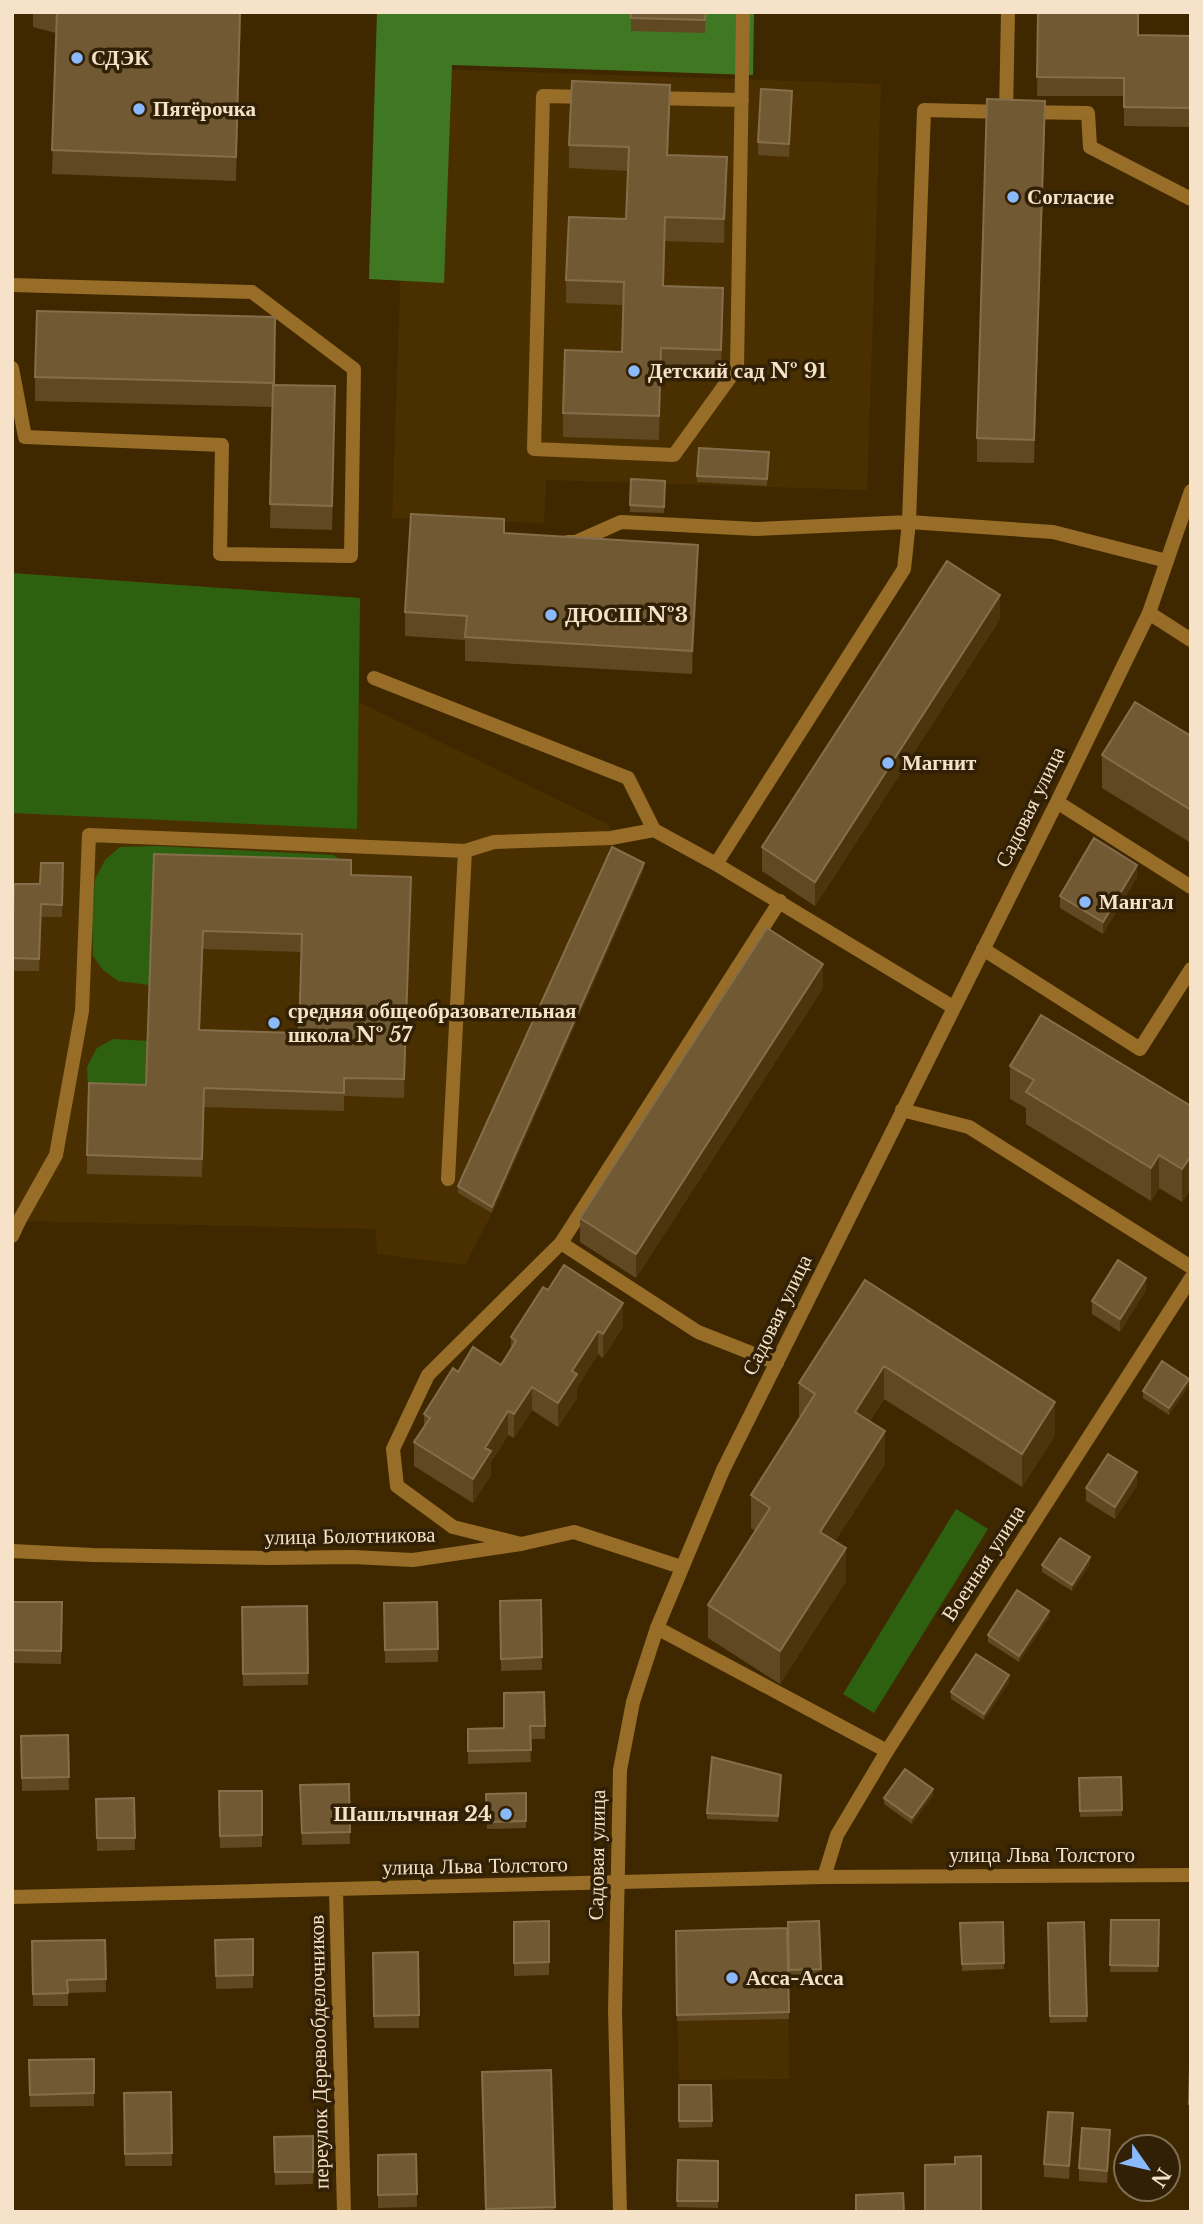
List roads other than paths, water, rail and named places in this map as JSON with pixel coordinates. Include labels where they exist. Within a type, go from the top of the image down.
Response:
[{"type":"street","points":[[609,97],[543,96],[534,449],[674,455],[737,368],[743,12]]},
{"type":"street","points":[[1006,112],[1008,12]]},
{"type":"street","points":[[636,98],[741,100]]},
{"type":"street","points":[[716,864],[904,569],[909,522],[924,110],[1088,113],[1090,147],[1191,199]]},
{"type":"street","points":[[12,285],[252,292],[354,369],[351,556],[220,554],[222,445],[25,437],[12,368]]},
{"type":"street","name":"Садовая улица","points":[[620,2212],[615,2011],[620,1770],[633,1702],[657,1628],[723,1470],[1149,613],[1191,491]]},
{"type":"street","points":[[551,541],[576,542],[621,522],[756,529],[909,522],[1053,532],[1167,561]]},
{"type":"street","points":[[1149,613],[1191,640]]},
{"type":"street","points":[[374,678],[628,778],[654,830],[780,901],[953,1007]]},
{"type":"street","points":[[1057,802],[1191,887]]},
{"type":"street","points":[[12,1236],[55,1155],[82,1011],[89,835],[466,851],[494,842],[611,838],[654,830]]},
{"type":"street","points":[[448,1179],[466,851]]},
{"type":"street","points":[[521,1544],[453,1527],[397,1486],[393,1449],[428,1375],[561,1243],[780,901]]},
{"type":"street","points":[[983,949],[1140,1049],[1191,969]]},
{"type":"street","points":[[902,1110],[969,1127],[1191,1267]]},
{"type":"street","points":[[561,1243],[698,1332],[777,1363]]},
{"type":"street","name":"Военная улица","points":[[824,1877],[837,1835],[887,1751],[1191,1278]]},
{"type":"street","name":"улица Болотникова","points":[[12,1551],[92,1555],[413,1560],[521,1544],[574,1532],[681,1567]]},
{"type":"street","points":[[657,1628],[887,1751]]},
{"type":"street","name":"улица Льва Толстого","points":[[12,1897],[824,1877],[1191,1875]]},
{"type":"street","name":"переулок Деревообделочников","points":[[336,1890],[344,2212]]},
{"type":"place","name":"СДЭК","points":[[77,58]]},
{"type":"place","name":"Пятёрочка","points":[[139,109]]},
{"type":"place","name":"Согласие","points":[[1013,197]]},
{"type":"place","name":"Детский сад № 91","points":[[634,371]]},
{"type":"place","name":"ДЮСШ №3","points":[[551,615]]},
{"type":"place","name":"Магнит","points":[[888,763]]},
{"type":"place","name":"Мангал","points":[[1085,902]]},
{"type":"place","name":"средняя общеобразовательная школа № 57","points":[[274,1023]]},
{"type":"place","name":"Шашлычная 24","points":[[506,1814]]},
{"type":"place","name":"Асса-Асса","points":[[732,1978]]}]
